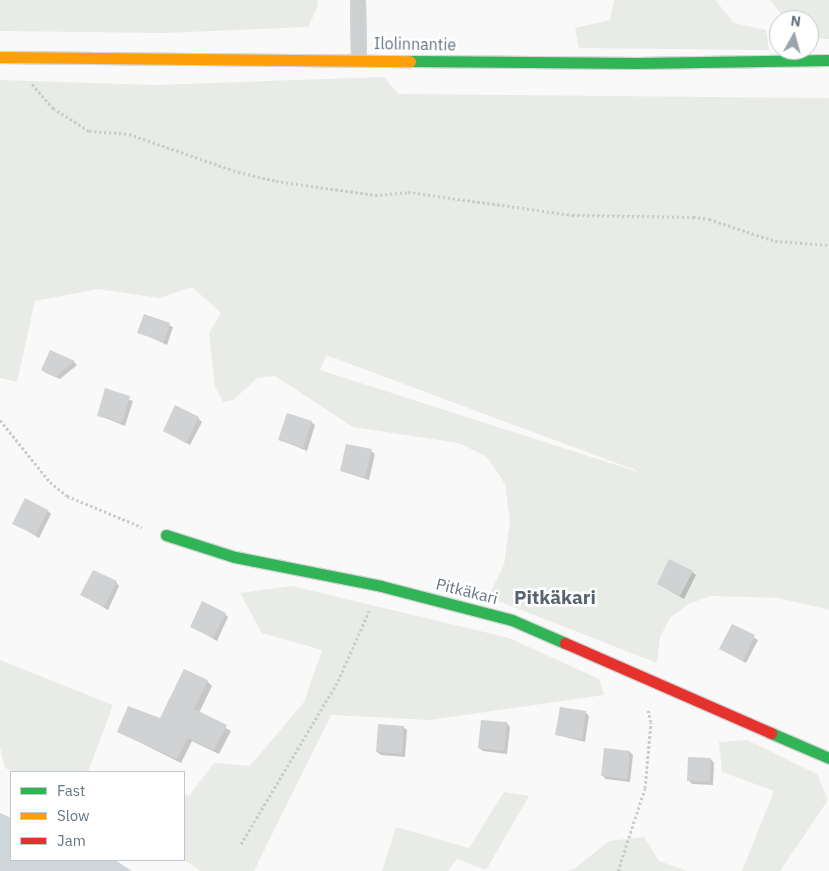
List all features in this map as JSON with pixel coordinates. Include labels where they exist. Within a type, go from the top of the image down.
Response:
[{"type":"street","name":"Ilolinnantie","points":[[6,58],[637,62],[829,60]]},
{"type":"street","name":"Pitkäkari","points":[[166,535],[235,557],[381,586],[535,628],[829,758]]},
{"type":"lane","points":[[358,0],[359,60]]},
{"type":"path","points":[[6,58],[43,99],[84,128],[128,134],[238,172],[267,179],[358,194],[408,192],[572,215],[693,217],[776,241],[829,246]]},
{"type":"path","points":[[0,420],[50,482],[67,496],[115,519],[166,535]]},
{"type":"path","points":[[241,844],[338,681],[381,586]]},
{"type":"path","points":[[618,871],[645,788],[651,722],[647,706]]},
{"type":"shaded area","points":[[0,0],[317,0],[318,6],[308,27],[163,33],[0,31]]},
{"type":"shaded area","points":[[614,0],[715,0],[734,23],[766,30],[769,50],[579,48],[575,28],[610,20]]},
{"type":"shaded area","points":[[770,0],[829,0],[829,39],[819,38],[819,10],[778,10]]},
{"type":"shaded area","points":[[384,77],[398,94],[829,98],[829,610],[779,598],[711,596],[688,604],[670,618],[660,637],[657,663],[488,597],[504,565],[510,521],[505,484],[487,457],[459,443],[353,427],[275,376],[257,378],[233,400],[223,402],[215,386],[209,333],[221,313],[192,287],[159,298],[98,289],[35,301],[17,382],[0,378],[0,80],[155,85]],"holes":[[[326,355],[638,472],[320,370]]]},
{"type":"shaded area","points":[[292,586],[509,638],[599,679],[604,695],[430,720],[331,715],[254,871],[201,871],[185,861],[185,794],[189,796],[214,763],[250,766],[304,702],[322,650],[262,633],[240,593]]},
{"type":"shaded area","points":[[0,660],[113,705],[88,771],[12,771],[5,768],[0,747]]},
{"type":"shaded area","points":[[747,740],[817,774],[828,800],[780,871],[742,871],[774,791],[722,772],[719,742]]},
{"type":"shaded area","points":[[504,792],[529,796],[486,870],[457,859],[448,871],[382,871],[396,827],[469,848]]},
{"type":"shaded area","points":[[0,813],[10,818],[10,861],[117,861],[132,871],[0,871]]},
{"type":"shaded area","points":[[644,837],[659,861],[687,871],[566,871],[574,869],[609,841]]},
{"type":"building","points":[[144,314],[170,323],[164,342],[137,333]]},
{"type":"building","points":[[50,350],[75,361],[56,377],[41,370]]},
{"type":"building","points":[[105,388],[130,396],[122,423],[97,416]]},
{"type":"building","points":[[175,405],[199,417],[186,443],[163,431]]},
{"type":"building","points":[[287,413],[312,421],[303,448],[278,440]]},
{"type":"building","points":[[346,444],[372,449],[365,477],[340,471]]},
{"type":"building","points":[[25,498],[48,510],[36,535],[12,524]]},
{"type":"building","points":[[669,559],[693,571],[680,596],[657,584]]},
{"type":"building","points":[[93,570],[117,581],[104,607],[80,595]]},
{"type":"building","points":[[202,601],[226,613],[213,638],[190,627]]},
{"type":"building","points":[[732,624],[755,635],[743,661],[719,649]]},
{"type":"building","points":[[184,669],[208,680],[194,709],[227,725],[214,750],[188,738],[177,759],[117,732],[128,706],[160,718]]},
{"type":"building","points":[[560,707],[586,711],[582,739],[555,735]]},
{"type":"building","points":[[481,720],[507,722],[504,751],[478,748]]},
{"type":"building","points":[[378,724],[404,726],[402,754],[376,752]]},
{"type":"building","points":[[604,748],[630,751],[627,779],[601,776]]},
{"type":"building","points":[[688,757],[711,758],[710,782],[687,781]]},
{"type":"traffic: fast","points":[[410,61],[637,63],[829,60]]},
{"type":"traffic: fast","points":[[166,535],[235,557],[381,586],[512,620],[565,643]]},
{"type":"traffic: fast","points":[[771,733],[829,758]]},
{"type":"traffic: slow","points":[[0,57],[410,61]]},
{"type":"traffic: jam","points":[[565,643],[771,733]]},
{"type":"district","name":"Pitkäkari","points":[[555,598]]}]
